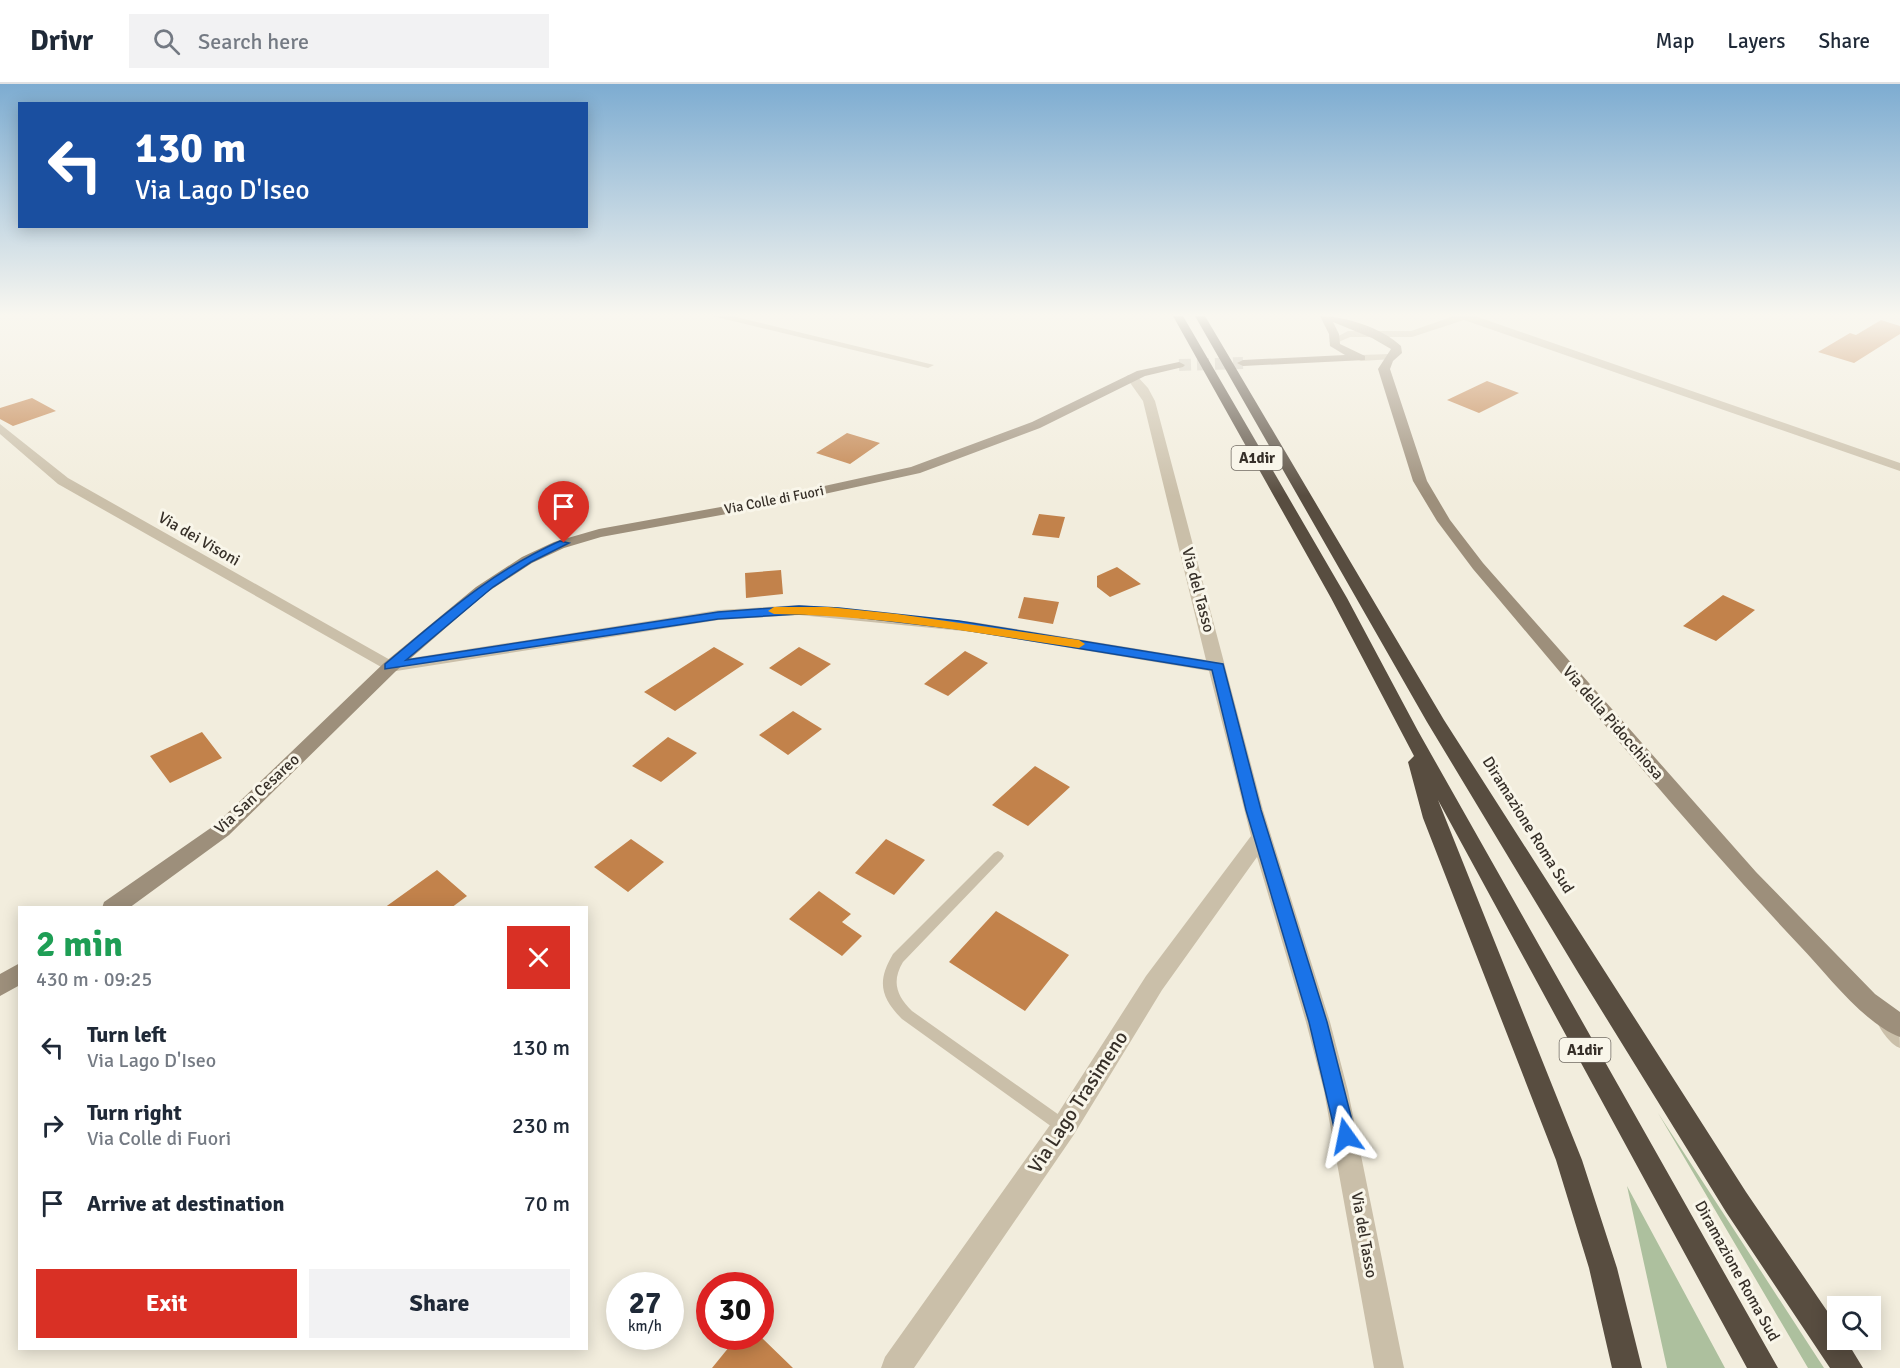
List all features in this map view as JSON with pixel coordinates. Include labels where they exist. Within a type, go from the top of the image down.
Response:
[{"type":"highway","name":"Diramazione Roma Sud","points":[[1212,376],[1340,598],[1409,731],[1763,1368]]},
{"type":"highway","name":"Diramazione Roma Sud","points":[[1235,376],[1436,722],[1575,947],[1736,1203],[1844,1361]]},
{"type":"highway","points":[[1409,731],[1433,818],[1569,1160],[1603,1268],[1627,1368]]},
{"type":"street","name":"Via Colle di Fuori","points":[[390,666],[488,584],[516,566],[559,545],[609,531],[765,503],[915,470],[1030,427],[1135,376]]},
{"type":"street","points":[[1385,376],[1388,379]]},
{"type":"street","name":"Via della Pidocchiosa","points":[[1387,376],[1420,481],[1444,521],[1478,566],[1749,878],[1868,1001],[1900,1026]]},
{"type":"street","points":[[1638,376],[1900,467]]},
{"type":"street","name":"Via del Tasso","points":[[1132,377],[1144,390],[1149,401],[1261,837],[1316,1013],[1336,1091],[1389,1368]]},
{"type":"street","name":"Via dei Visoni","points":[[0,428],[63,481],[390,666]]},
{"type":"street","points":[[390,666],[718,615],[806,610],[959,625],[1218,667]]},
{"type":"street","name":"Via San Cesareo","points":[[115,906],[222,830],[390,666]]},
{"type":"street","name":"Via Lago Trasimeno","points":[[896,1368],[1064,1127],[1154,983],[1261,837]]},
{"type":"street","points":[[0,986],[18,974]]},
{"type":"lane","points":[[998,856],[898,958],[891,968],[888,986],[897,1006],[907,1015],[1064,1127]]},
{"type":"lane","points":[[1868,1001],[1900,1042]]},
{"type":"green space","points":[[1658,1113],[1824,1368],[1808,1368]]},
{"type":"green space","points":[[1627,1186],[1725,1368],[1667,1368]]},
{"type":"building","points":[[1487,381],[1519,393],[1479,413],[1447,400]]},
{"type":"building","points":[[32,398],[56,411],[13,426],[0,419],[0,408]]},
{"type":"building","points":[[847,433],[880,443],[850,464],[816,453]]},
{"type":"building","points":[[1039,514],[1065,517],[1059,538],[1032,535]]},
{"type":"building","points":[[1117,567],[1141,584],[1110,597],[1097,587],[1097,576]]},
{"type":"building","points":[[781,570],[783,594],[746,598],[745,573]]},
{"type":"building","points":[[1723,595],[1755,610],[1716,641],[1683,626]]},
{"type":"building","points":[[1024,597],[1059,602],[1053,624],[1018,618]]},
{"type":"building","points":[[714,647],[744,664],[675,711],[644,692]]},
{"type":"building","points":[[799,647],[831,664],[801,686],[769,668]]},
{"type":"building","points":[[965,651],[988,663],[948,696],[924,684]]},
{"type":"building","points":[[793,711],[822,729],[788,755],[759,735]]},
{"type":"building","points":[[202,732],[222,758],[170,783],[150,756]]},
{"type":"building","points":[[668,737],[697,753],[661,782],[632,766]]},
{"type":"building","points":[[1035,766],[1070,787],[1028,826],[992,805]]},
{"type":"building","points":[[631,839],[664,862],[628,892],[594,867]]},
{"type":"building","points":[[886,839],[925,860],[894,895],[855,873]]},
{"type":"building","points":[[437,870],[467,896],[454,906],[387,906]]},
{"type":"building","points":[[819,891],[851,914],[842,922],[862,936],[842,956],[789,919]]},
{"type":"building","points":[[996,911],[1069,955],[1025,1011],[949,962]]},
{"type":"building","points":[[727,1350],[774,1350],[793,1368],[712,1368]]},
{"type":"slow traffic","points":[[774,611],[828,611],[897,618],[973,627],[1079,644]]},
{"type":"route","points":[[564,543],[527,560],[488,584],[390,666],[718,615],[799,610],[959,625],[1218,667],[1253,810],[1318,1022],[1346,1136]]}]
